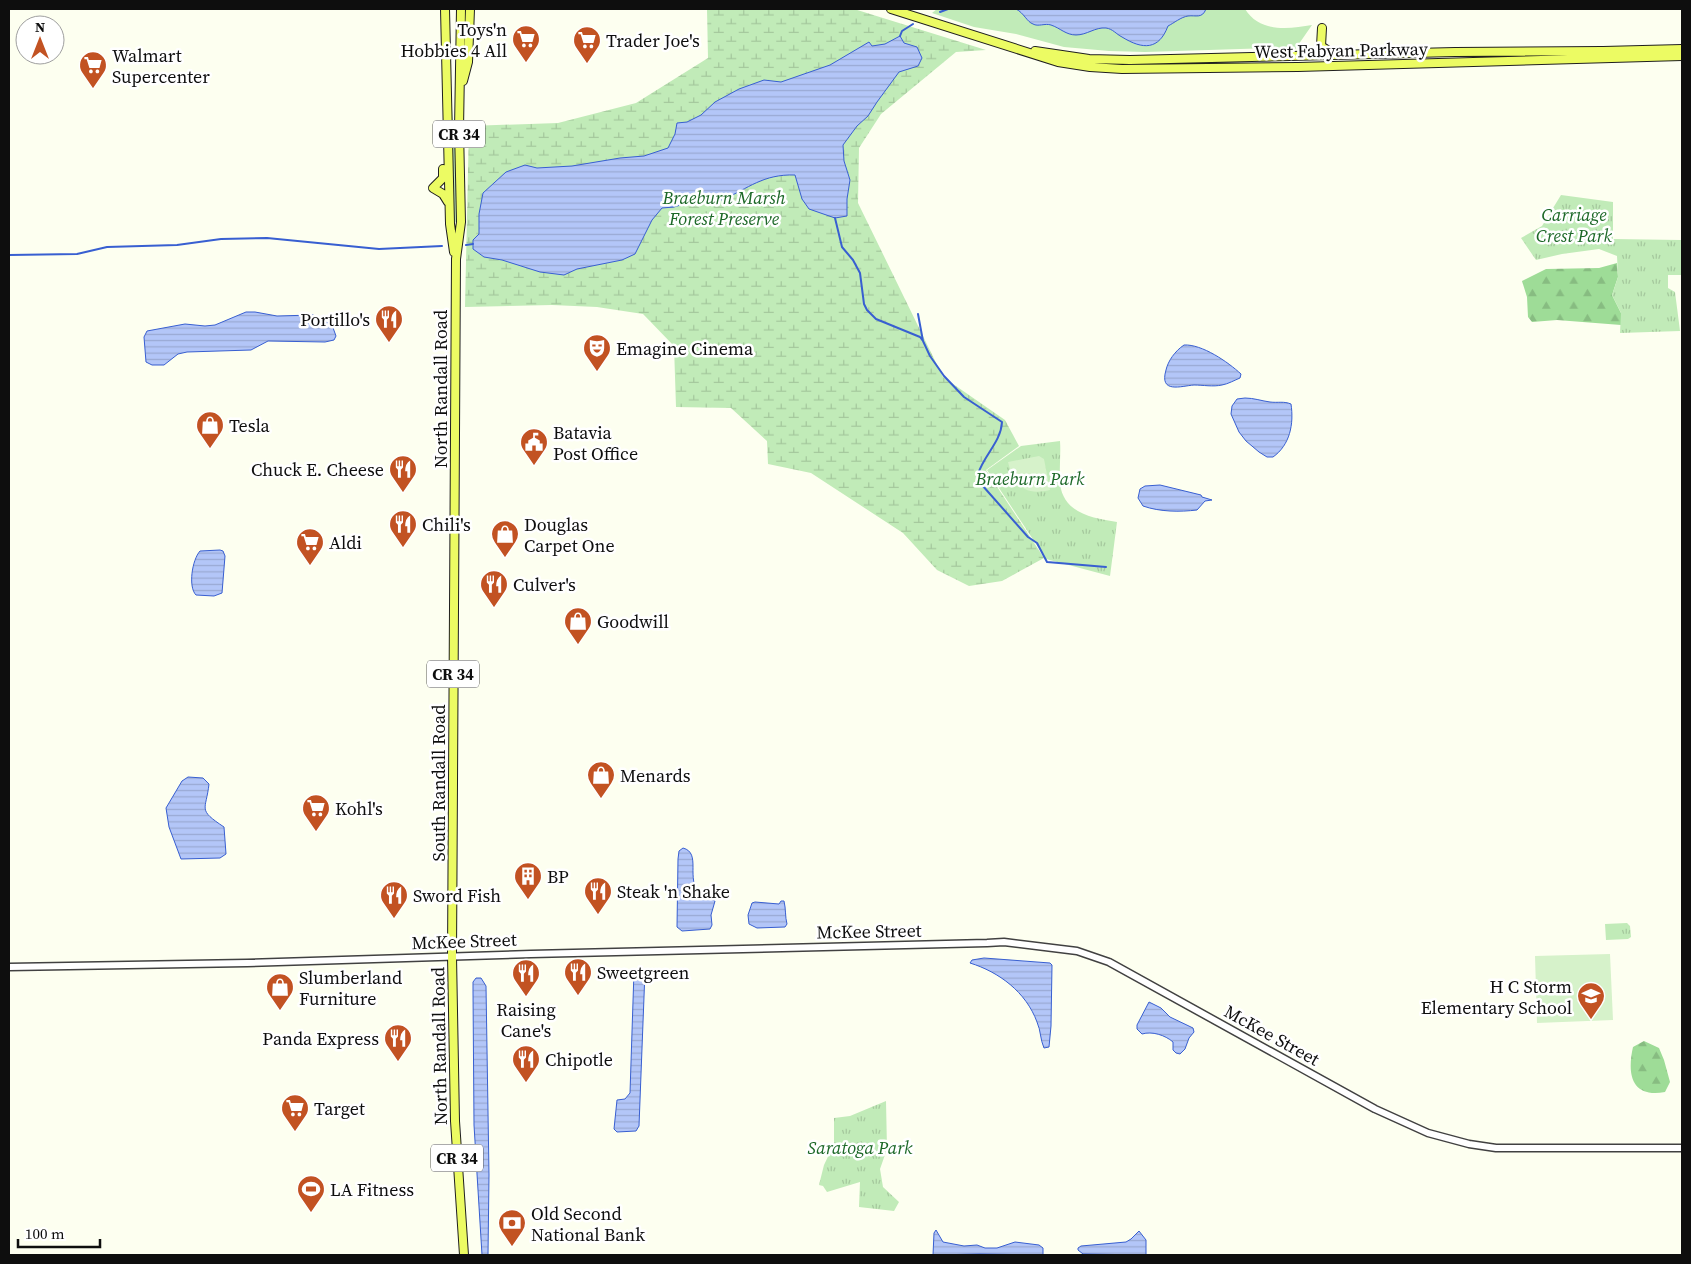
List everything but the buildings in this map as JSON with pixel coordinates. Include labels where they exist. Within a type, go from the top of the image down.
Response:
[{"type":"main road","name":"North Randall Road","points":[[454,520],[456,259],[461,222],[461,9]]},
{"type":"main road","points":[[460,97],[468,62],[470,9]]},
{"type":"main road","name":"West Fabyan Parkway","points":[[891,9],[1058,62],[1090,67],[1143,70],[1682,56]]},
{"type":"main road","name":"North Randall Road","points":[[444,10],[450,224],[456,259]]},
{"type":"main road","points":[[1322,28],[1321,46],[1335,55]]},
{"type":"main road","name":"West Fabyan Parkway","points":[[1004,45],[1090,59],[1130,60],[1682,49]]},
{"type":"main road","points":[[447,114],[443,136],[443,178],[434,188],[443,194],[449,203]]},
{"type":"main road","name":"South Randall Road","points":[[452,956],[454,520]]},
{"type":"main road","name":"North Randall Road","points":[[452,956],[455,1122],[464,1255]]},
{"type":"street","name":"McKee Street","points":[[9,967],[247,963],[1004,942],[1077,951],[1110,962],[1375,1109],[1428,1133],[1469,1144],[1496,1148],[1682,1148]]},
{"type":"green space","name":"Braeburn Marsh Forest Preserve","points":[[707,9],[854,9],[986,50],[956,52],[881,114],[859,148],[858,203],[943,377],[1005,420],[1019,446],[986,470],[1044,558],[1002,581],[969,586],[937,570],[903,533],[811,473],[768,464],[767,441],[731,408],[676,407],[674,346],[643,314],[597,307],[552,305],[465,307],[469,126],[558,123],[636,103],[708,58]]},
{"type":"green space","points":[[937,9],[1245,9],[1251,17],[1267,26],[1294,28],[1312,25],[1294,51],[1274,48],[1145,52],[1109,51],[1064,47],[1016,34],[974,27],[932,13]]},
{"type":"green space","points":[[451,107],[458,184],[458,222],[454,222]]},
{"type":"green space","name":"Carriage Crest Park","points":[[1561,195],[1613,202],[1613,239],[1681,240],[1681,275],[1668,275],[1668,288],[1675,292],[1680,331],[1620,333],[1621,313],[1612,295],[1618,277],[1617,256],[1599,249],[1536,260],[1521,238],[1542,226]]},
{"type":"green space","points":[[1617,263],[1618,277],[1612,295],[1621,313],[1621,325],[1557,320],[1532,322],[1528,317],[1527,297],[1522,281],[1546,269],[1599,268]]},
{"type":"green space","name":"Braeburn Park","points":[[1060,441],[1060,484],[1067,502],[1081,513],[1117,522],[1110,576],[1046,559],[987,470],[1021,446]]},
{"type":"green space","points":[[1039,456],[1044,459],[1050,490],[1034,492],[1027,490],[1017,483],[1008,462]]},
{"type":"green space","points":[[1627,923],[1630,926],[1631,937],[1628,939],[1606,940],[1605,924]]},
{"type":"green space","points":[[1610,954],[1613,1020],[1537,1023],[1535,956]]},
{"type":"green space","points":[[1644,1041],[1659,1048],[1664,1060],[1670,1082],[1665,1092],[1654,1093],[1645,1091],[1638,1088],[1634,1082],[1631,1066],[1633,1047]]},
{"type":"green space","name":"Saratoga Park","points":[[886,1101],[887,1149],[880,1169],[883,1187],[899,1202],[894,1211],[859,1207],[860,1182],[827,1192],[823,1186],[819,1185],[824,1165],[834,1144],[834,1118],[850,1116]]},
{"type":"water","points":[[1016,9],[1206,9],[1201,15],[1188,16],[1178,20],[1168,26],[1160,40],[1143,46],[1106,28],[1076,35],[1069,34],[1051,25],[1035,25]]},
{"type":"water","points":[[900,36],[904,43],[917,47],[922,58],[918,66],[899,72],[868,116],[857,126],[843,145],[844,161],[850,180],[847,216],[835,218],[809,209],[802,199],[795,175],[784,175],[765,179],[722,200],[710,197],[674,207],[662,208],[652,220],[635,254],[622,260],[577,269],[564,275],[540,272],[502,260],[484,257],[473,249],[473,240],[479,234],[479,214],[483,193],[506,172],[525,165],[537,168],[572,166],[644,156],[668,148],[675,134],[677,123],[687,122],[701,115],[715,102],[739,89],[764,80],[781,82],[830,65],[869,42],[872,46],[885,44]]},
{"type":"water","points":[[246,312],[277,316],[313,315],[332,325],[336,336],[334,340],[325,342],[268,341],[251,350],[187,352],[178,354],[164,365],[152,365],[146,362],[144,337],[147,331],[185,324],[215,325]]},
{"type":"water","points":[[1184,345],[1199,347],[1214,355],[1241,374],[1240,378],[1219,386],[1168,386],[1165,378],[1167,367],[1175,353]]},
{"type":"water","points":[[1245,398],[1291,404],[1290,434],[1279,452],[1273,457],[1267,457],[1259,452],[1239,432],[1231,414],[1232,406],[1237,399]]},
{"type":"water","points":[[1160,485],[1201,495],[1212,500],[1205,501],[1197,510],[1190,511],[1163,510],[1143,506],[1138,498],[1140,489],[1145,486]]},
{"type":"water","points":[[200,551],[223,551],[225,556],[222,593],[214,596],[196,595],[192,586],[192,580],[193,567],[197,555]]},
{"type":"water","points":[[188,777],[203,778],[209,784],[205,809],[210,816],[224,827],[226,854],[220,858],[181,859],[169,827],[166,808],[182,781]]},
{"type":"water","points":[[683,848],[692,855],[696,888],[700,894],[715,901],[710,929],[682,931],[677,927],[678,859],[679,851]]},
{"type":"water","points":[[781,901],[784,901],[785,904],[787,924],[785,927],[757,928],[749,924],[748,915],[752,903],[779,904]]},
{"type":"water","points":[[984,958],[1050,963],[1052,965],[1049,1047],[1044,1048],[1032,1011],[1019,993],[1001,978],[970,963],[972,960]]},
{"type":"water","points":[[634,971],[645,971],[639,1126],[636,1131],[617,1132],[614,1129],[617,1100],[625,1099],[630,1093]]},
{"type":"water","points":[[476,978],[481,978],[486,986],[489,1175],[488,1255],[482,1255],[474,1125],[473,982]]},
{"type":"water","points":[[1149,1002],[1161,1008],[1170,1017],[1193,1028],[1194,1032],[1189,1038],[1185,1049],[1180,1054],[1173,1050],[1173,1042],[1166,1037],[1154,1033],[1142,1034],[1137,1029],[1137,1025]]},
{"type":"water","points":[[936,1230],[943,1242],[964,1246],[977,1245],[985,1248],[997,1248],[1015,1242],[1039,1245],[1043,1248],[1043,1255],[933,1255],[934,1233]]},
{"type":"water","points":[[1139,1231],[1146,1240],[1146,1255],[1083,1254],[1078,1250],[1081,1246],[1126,1242]]},
{"type":"waterway","points":[[940,12],[948,9]]},
{"type":"waterway","points":[[900,36],[902,31],[913,24]]},
{"type":"waterway","points":[[835,218],[842,247],[853,260],[860,273],[864,304],[867,310],[876,319],[920,337],[923,341]]},
{"type":"waterway","points":[[9,255],[77,254],[107,247],[177,245],[221,239],[267,238],[379,249],[442,246]]},
{"type":"waterway","points":[[466,245],[473,244]]},
{"type":"waterway","points":[[918,314],[923,341],[930,356],[944,376],[964,397],[1002,422],[999,436],[978,474],[982,485],[1028,537],[1037,543],[1047,562],[1106,567]]},
{"type":"place","name":"Toys'n Hobbies 4 All","points":[[526,63]]},
{"type":"place","name":"Trader Joe's","points":[[587,64]]},
{"type":"place","name":"Walmart Supercenter","points":[[93,89]]},
{"type":"place","name":"Portillo's","points":[[389,343]]},
{"type":"place","name":"Emagine Cinema","points":[[597,372]]},
{"type":"place","name":"Tesla","points":[[210,449]]},
{"type":"place","name":"Batavia Post Office","points":[[534,466]]},
{"type":"place","name":"Chuck E. Cheese","points":[[403,493]]},
{"type":"place","name":"Chili's","points":[[403,548]]},
{"type":"place","name":"Douglas Carpet One","points":[[505,558]]},
{"type":"place","name":"Aldi","points":[[310,566]]},
{"type":"place","name":"Culver's","points":[[494,608]]},
{"type":"place","name":"Goodwill","points":[[578,645]]},
{"type":"place","name":"Menards","points":[[601,799]]},
{"type":"place","name":"Kohl's","points":[[316,832]]},
{"type":"place","name":"BP","points":[[528,900]]},
{"type":"place","name":"Steak 'n Shake","points":[[598,915]]},
{"type":"place","name":"Sword Fish","points":[[394,919]]},
{"type":"place","name":"Sweetgreen","points":[[578,996]]},
{"type":"place","name":"Raising Cane's","points":[[526,997]]},
{"type":"place","name":"Slumberland Furniture","points":[[280,1011]]},
{"type":"place","name":"H C Storm Elementary School","points":[[1591,1020]]},
{"type":"place","name":"Panda Express","points":[[398,1062]]},
{"type":"place","name":"Chipotle","points":[[526,1083]]},
{"type":"place","name":"Target","points":[[295,1132]]},
{"type":"place","name":"LA Fitness","points":[[311,1213]]},
{"type":"place","name":"Old Second National Bank","points":[[512,1247]]}]
